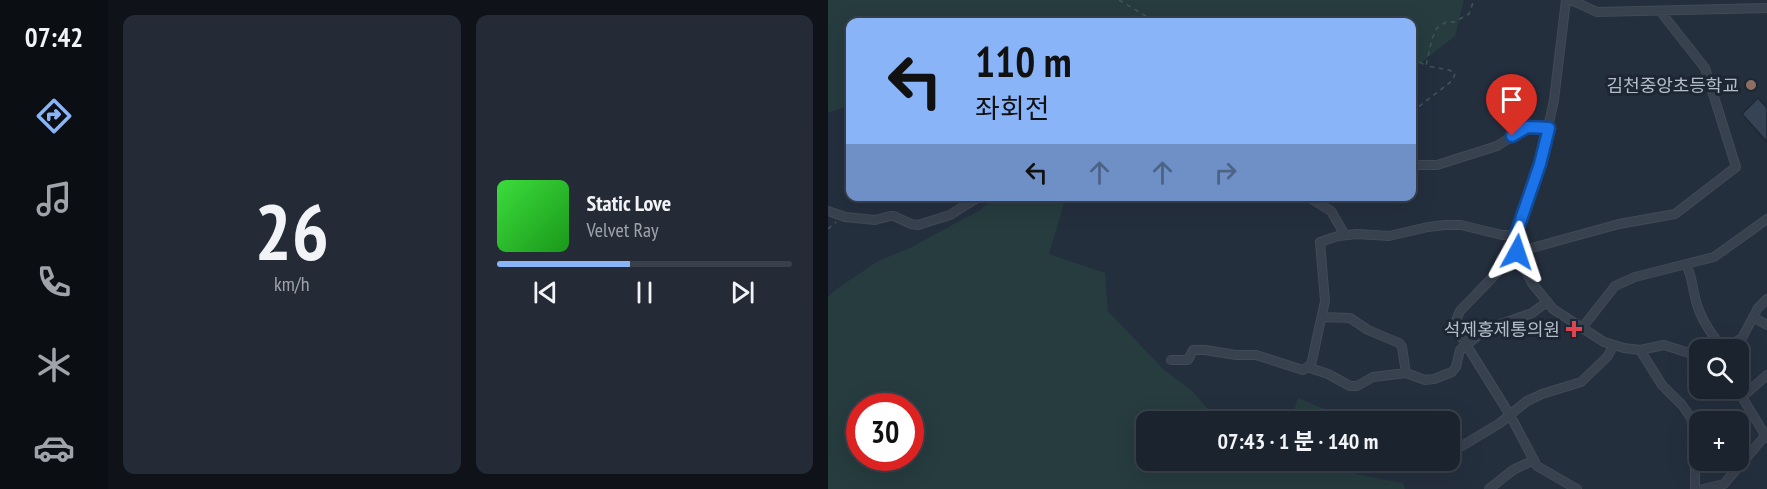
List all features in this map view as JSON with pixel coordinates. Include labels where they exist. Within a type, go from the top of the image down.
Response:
[{"type":"street","points":[[1689,353],[1664,345],[1640,350],[1604,342],[1553,309],[1532,283],[1517,252],[1516,234],[1540,164],[1549,128],[1568,0],[1597,12],[1767,8]]},
{"type":"street","points":[[1577,489],[1537,466],[1510,415],[1454,325],[1460,311],[1517,252],[1619,224],[1675,214],[1736,167],[1705,68],[1660,10]]},
{"type":"street","points":[[1416,164],[1437,165],[1497,146],[1527,127],[1549,128]]},
{"type":"street","points":[[828,211],[845,217],[875,220],[894,216],[918,225],[950,215],[972,201]]},
{"type":"street","points":[[1315,201],[1331,211],[1345,235]]},
{"type":"street","points":[[1582,328],[1615,286],[1635,277],[1714,257],[1765,222]]},
{"type":"street","points":[[1171,360],[1188,360],[1193,350],[1204,350],[1236,355],[1256,355],[1303,370],[1311,365],[1325,301],[1320,242],[1345,235],[1389,236],[1445,225],[1461,225],[1502,235],[1516,234]]},
{"type":"street","points":[[1686,264],[1693,280],[1694,296],[1714,339]]},
{"type":"street","points":[[1740,339],[1758,308],[1767,299]]},
{"type":"street","points":[[1307,367],[1328,374],[1350,386],[1358,386],[1373,377],[1406,374],[1425,380],[1446,375],[1456,368],[1460,350],[1466,344],[1490,328],[1532,313],[1547,302]]},
{"type":"street","points":[[1322,317],[1350,318],[1368,330],[1399,343],[1402,347],[1406,374]]},
{"type":"street","points":[[1753,317],[1767,325]]},
{"type":"street","points":[[1462,446],[1510,415],[1527,401],[1542,393],[1581,382],[1607,357],[1614,345]]},
{"type":"street","points":[[1640,350],[1662,385],[1682,405],[1691,418],[1695,441],[1695,489]]},
{"type":"street","points":[[1749,391],[1767,375]]},
{"type":"street","points":[[1703,489],[1724,484],[1766,437],[1743,399]]},
{"type":"street","points":[[1489,489],[1513,470],[1534,460]]},
{"type":"path","points":[[1119,0],[1149,18]]},
{"type":"path","points":[[1426,66],[1437,28],[1446,22],[1454,22],[1469,14],[1474,0]]},
{"type":"path","points":[[1416,60],[1426,66],[1455,73],[1453,80],[1416,109]]},
{"type":"green space","points":[[828,0],[1464,0],[1455,36],[1416,67],[1416,18],[846,18],[846,106],[828,113]]},
{"type":"green space","points":[[991,201],[1065,201],[1049,254],[1105,273],[1108,311],[1163,369],[1192,391],[1210,411],[1136,411],[1136,471],[1354,471],[1356,474],[1403,483],[1405,489],[828,489],[828,297],[878,261],[908,249],[980,210]]},
{"type":"green space","points":[[1298,398],[1325,411],[1293,411]]},
{"type":"building","points":[[1758,98],[1767,108],[1767,142],[1742,114]]},
{"type":"place","name":"김천중앙초등학교","points":[[1751,85]]},
{"type":"place","name":"석제홍제통의원","points":[[1574,329]]},
{"type":"route","points":[[1512,136],[1527,127],[1549,128],[1540,164],[1516,234],[1517,252]]}]
